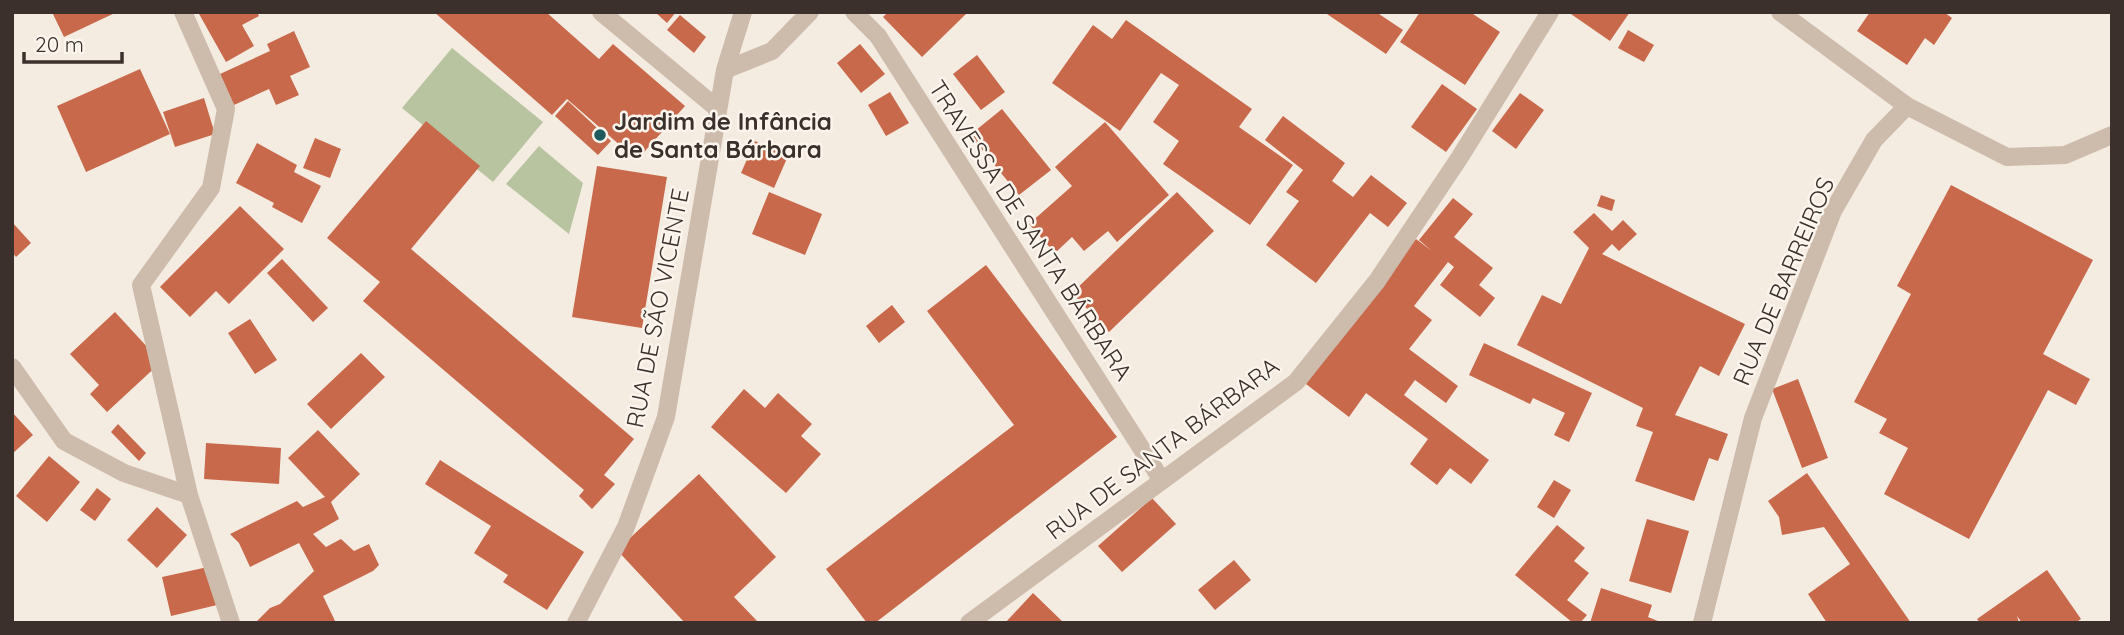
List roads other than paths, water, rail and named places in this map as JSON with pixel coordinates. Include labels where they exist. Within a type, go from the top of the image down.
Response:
[{"type":"street","points":[[183,12],[226,109],[211,188],[141,285],[189,495],[231,623]]},
{"type":"street","points":[[601,12],[719,109]]},
{"type":"street","name":"RUA DE SÃO VICENTE","points":[[576,623],[626,527],[666,417],[725,70],[743,12]]},
{"type":"street","points":[[725,70],[772,51],[810,12]]},
{"type":"street","name":"TRAVESSA DE SANTA BÁRBARA","points":[[854,12],[878,36],[1161,479]]},
{"type":"street","name":"RUA DE SANTA BÁRBARA","points":[[969,623],[1296,382],[1377,281],[1460,157],[1550,12]]},
{"type":"street","points":[[1780,12],[1907,106],[2007,157],[2065,155],[2112,135]]},
{"type":"street","name":"RUA DE BARREIROS","points":[[1702,623],[1753,418],[1833,211],[1874,139],[1907,106]]},
{"type":"street","points":[[12,367],[64,441],[124,473],[189,495]]},
{"type":"place","name":"Jardim de Infância de Santa Bárbara","points":[[600,135]]}]
